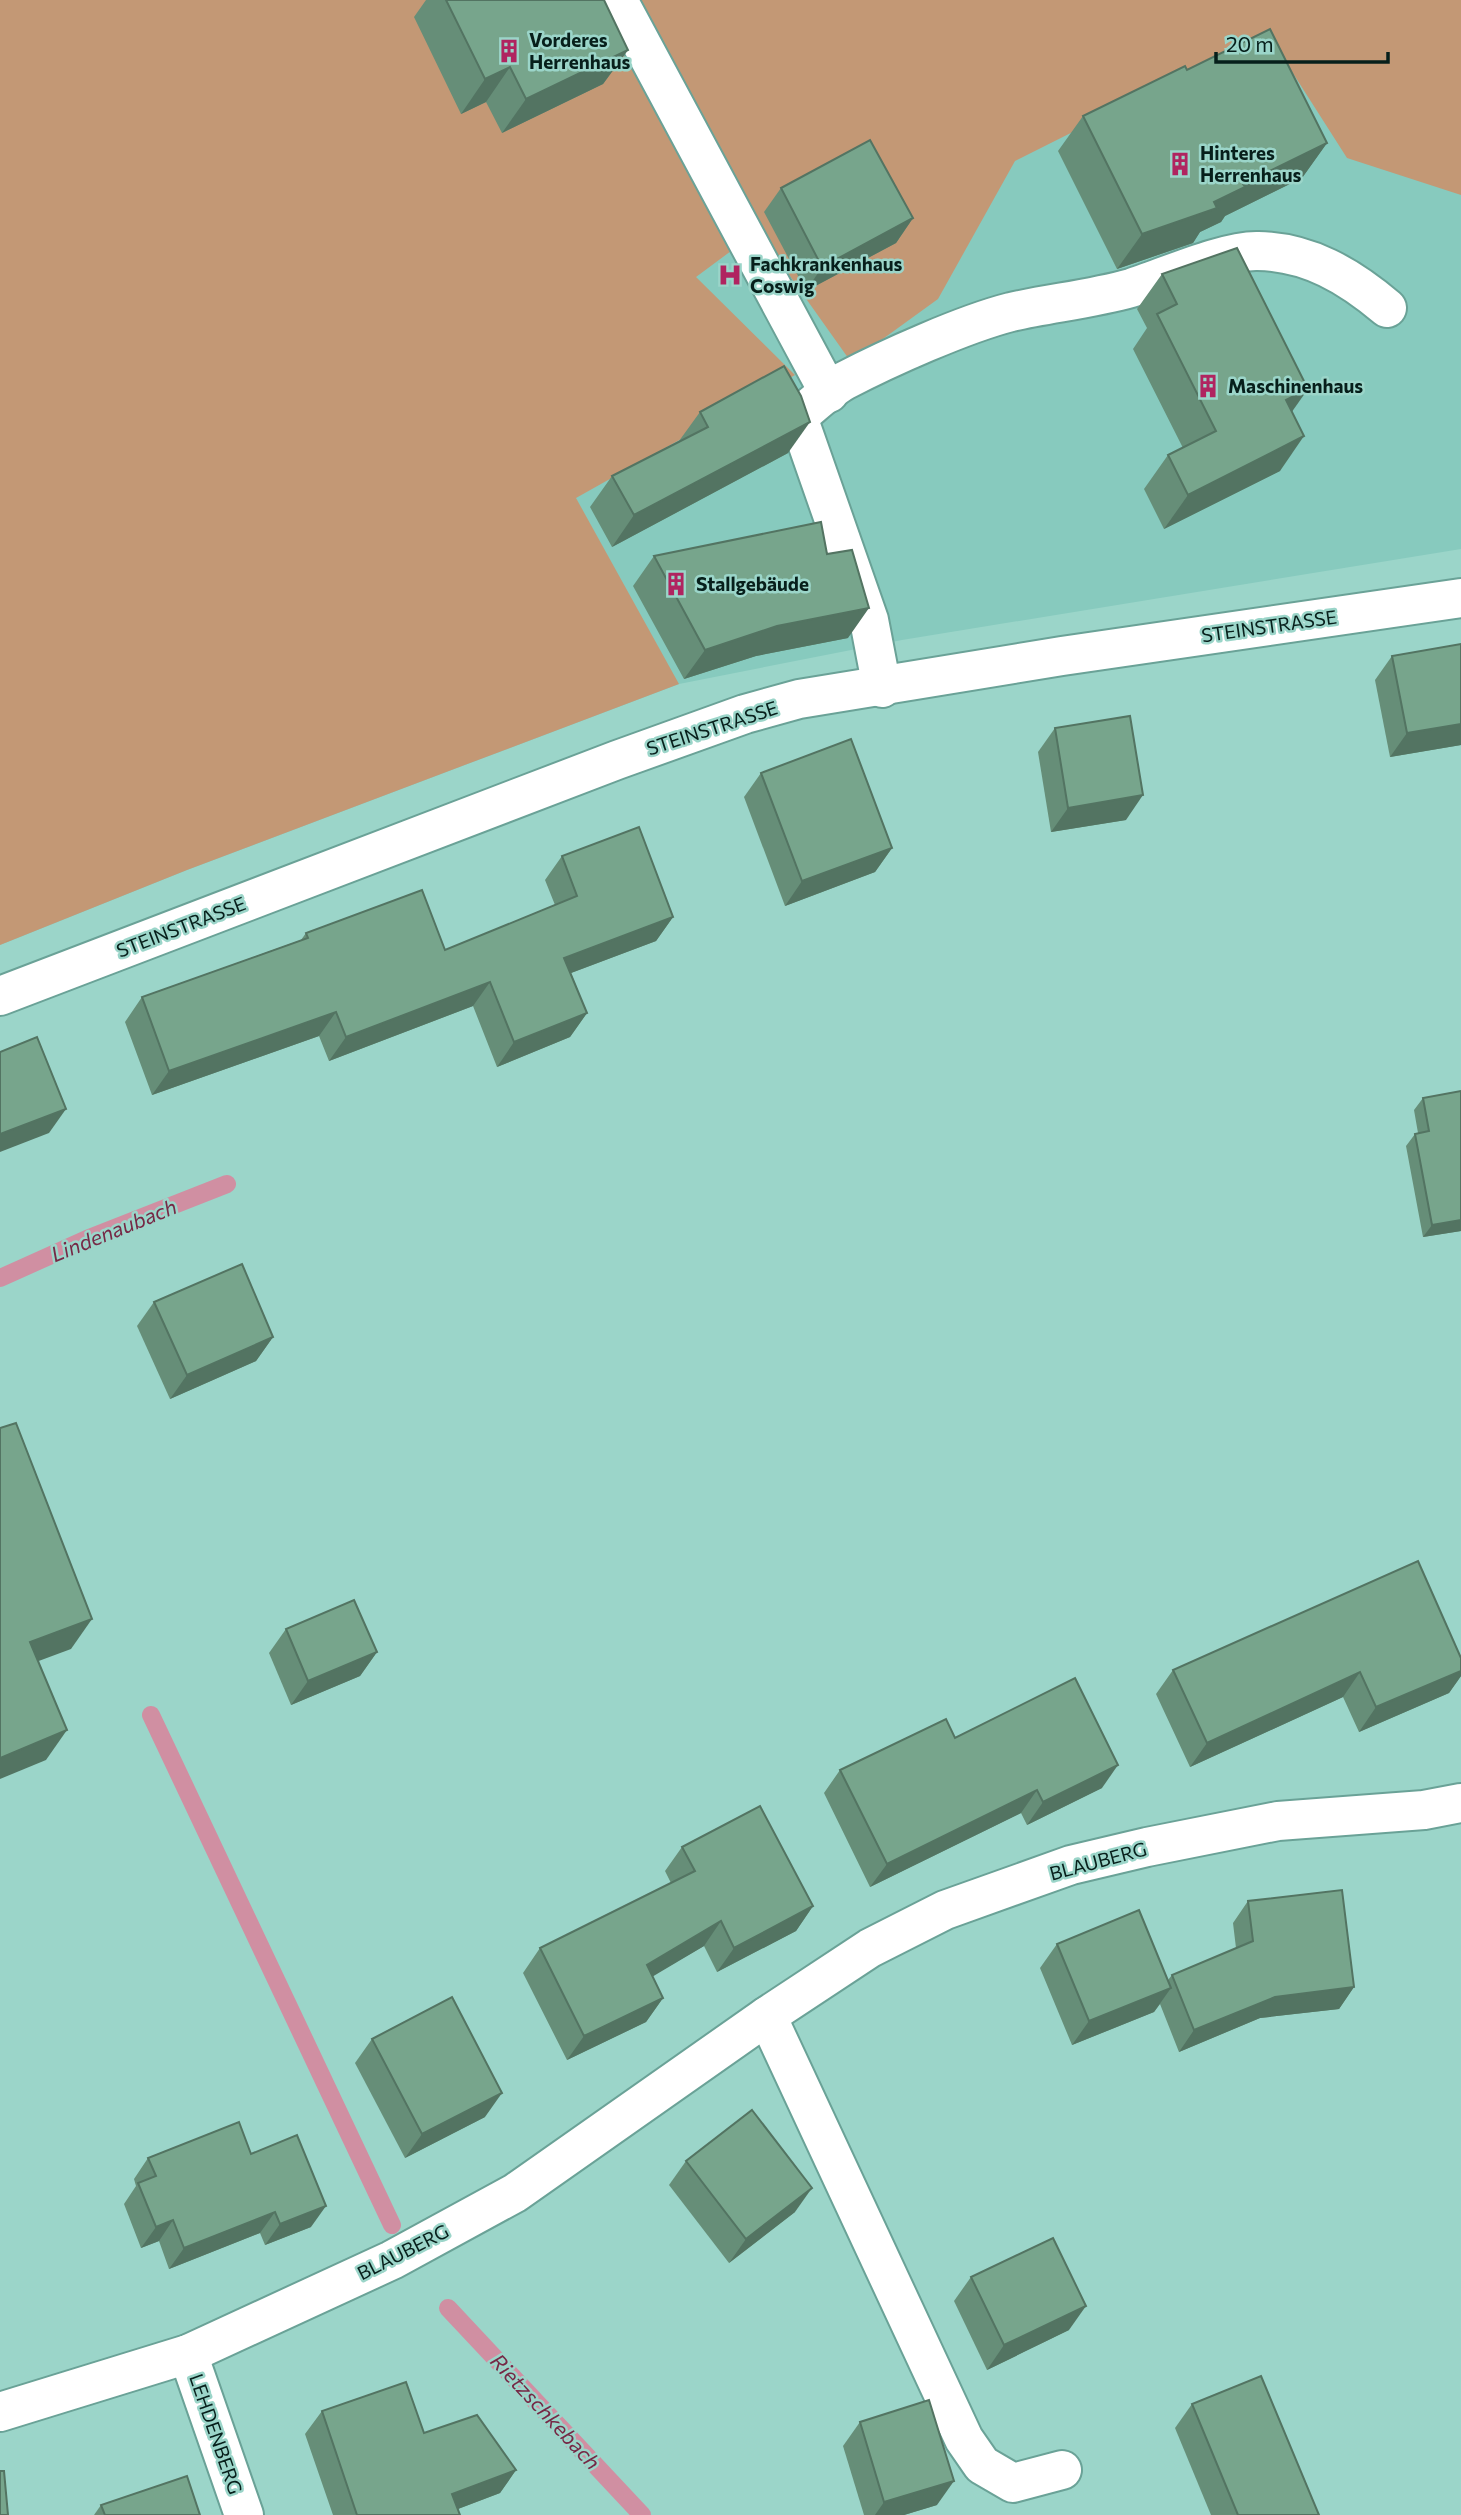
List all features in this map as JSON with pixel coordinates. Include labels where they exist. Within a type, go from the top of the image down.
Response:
[{"type":"street","points":[[618,0],[828,393]]},
{"type":"street","points":[[882,688],[869,620],[798,417],[828,393],[843,382],[948,335],[1010,313],[1104,295],[1256,250],[1290,254],[1326,267],[1354,280],[1387,307]]},
{"type":"street","name":"STEINSTRASSE","points":[[0,996],[604,765],[745,714],[799,699],[882,688],[1062,656],[1461,598]]},
{"type":"street","name":"BLAUBERG","points":[[0,2412],[188,2354],[392,2260],[515,2193],[767,2016],[870,1948],[945,1910],[1071,1865],[1278,1821],[1424,1810],[1461,1803]]},
{"type":"street","points":[[767,2016],[964,2439],[982,2465],[1013,2483],[1062,2470]]},
{"type":"street","name":"LEHDENBERG","points":[[188,2354],[244,2515]]},
{"type":"shaded area","name":"Fachkrankenhaus Coswig","points":[[0,0],[1461,0],[1461,549],[902,640],[679,684],[187,870],[0,945]]},
{"type":"shaded area","name":"Fachkrankenhaus Coswig","points":[[0,0],[1461,0],[1461,195],[1347,158],[1268,34],[1015,161],[938,299],[851,362],[758,231],[696,277],[795,375],[576,498],[679,684],[187,870],[0,945]]},
{"type":"building","points":[[446,0],[604,0],[628,50],[526,99],[510,67],[485,79]]},
{"type":"building","name":"Hinteres Herrenhaus","points":[[1270,29],[1327,143],[1243,184],[1245,187],[1214,202],[1217,208],[1142,234],[1083,116],[1185,66],[1187,70]]},
{"type":"building","points":[[870,140],[913,218],[822,267],[781,188]]},
{"type":"building","points":[[1237,248],[1308,389],[1286,400],[1304,436],[1188,495],[1168,455],[1216,431],[1157,314],[1177,304],[1162,274]]},
{"type":"building","points":[[784,366],[801,396],[810,422],[634,515],[612,476],[708,427],[700,412]]},
{"type":"building","points":[[821,522],[827,554],[852,550],[869,608],[777,626],[705,650],[654,556]]},
{"type":"building","points":[[1461,644],[1461,724],[1407,733],[1392,656]]},
{"type":"building","points":[[1130,716],[1143,795],[1068,808],[1055,728]]},
{"type":"building","points":[[851,739],[892,848],[802,881],[761,773]]},
{"type":"building","points":[[639,827],[673,917],[564,958],[587,1013],[514,1042],[490,982],[346,1037],[336,1012],[169,1071],[142,997],[308,938],[306,933],[422,890],[445,950],[577,896],[562,856]]},
{"type":"building","points":[[37,1037],[66,1109],[0,1134],[0,1052]]},
{"type":"building","points":[[1461,1091],[1461,1220],[1432,1225],[1415,1134],[1429,1131],[1423,1098]]},
{"type":"building","points":[[242,1264],[273,1337],[187,1375],[154,1302]]},
{"type":"building","points":[[16,1423],[92,1619],[30,1642],[67,1730],[0,1758],[0,1428]]},
{"type":"building","points":[[1418,1561],[1461,1658],[1461,1671],[1376,1707],[1360,1672],[1207,1743],[1173,1670]]},
{"type":"building","points":[[354,1600],[377,1652],[308,1681],[286,1629]]},
{"type":"building","points":[[1075,1678],[1118,1765],[1043,1802],[1037,1790],[887,1864],[840,1770],[946,1719],[955,1738]]},
{"type":"building","points":[[760,1806],[813,1906],[734,1948],[721,1921],[647,1965],[663,1998],[584,2036],[540,1948],[695,1871],[682,1847]]},
{"type":"building","points":[[1342,1890],[1354,1987],[1275,1997],[1194,2030],[1172,1975],[1253,1941],[1248,1901]]},
{"type":"building","points":[[1139,1910],[1171,1988],[1089,2021],[1057,1944]]},
{"type":"building","points":[[452,1997],[502,2093],[422,2134],[372,2039]]},
{"type":"building","points":[[752,2110],[812,2188],[746,2239],[686,2161]]},
{"type":"building","points":[[239,2122],[251,2154],[297,2135],[326,2206],[280,2224],[275,2212],[184,2248],[173,2220],[156,2227],[138,2183],[156,2176],[148,2158]]},
{"type":"building","points":[[1053,2238],[1086,2306],[1004,2345],[971,2277]]},
{"type":"building","points":[[1261,2376],[1319,2515],[1238,2515],[1192,2404]]},
{"type":"building","points":[[406,2382],[424,2433],[477,2415],[516,2470],[452,2494],[460,2515],[357,2515],[322,2411]]},
{"type":"building","points":[[929,2400],[954,2481],[884,2502],[860,2422]]},
{"type":"building","points":[[0,2471],[4,2471],[8,2515],[0,2515]]},
{"type":"building","points":[[187,2476],[200,2515],[105,2515],[101,2505]]},
{"type":"waterway","name":"Lindenaubach","points":[[0,1278],[87,1239],[227,1184]]},
{"type":"waterway","points":[[151,1715],[392,2225]]},
{"type":"waterway","name":"Rietzschkebach","points":[[448,2308],[642,2515]]},
{"type":"place","name":"Vorderes Herrenhaus","points":[[509,51]]},
{"type":"place","name":"Hinteres Herrenhaus","points":[[1180,164]]},
{"type":"place","name":"Fachkrankenhaus Coswig","points":[[730,275]]},
{"type":"place","name":"Maschinenhaus","points":[[1208,386]]},
{"type":"place","name":"Stallgebäude","points":[[676,584]]}]
